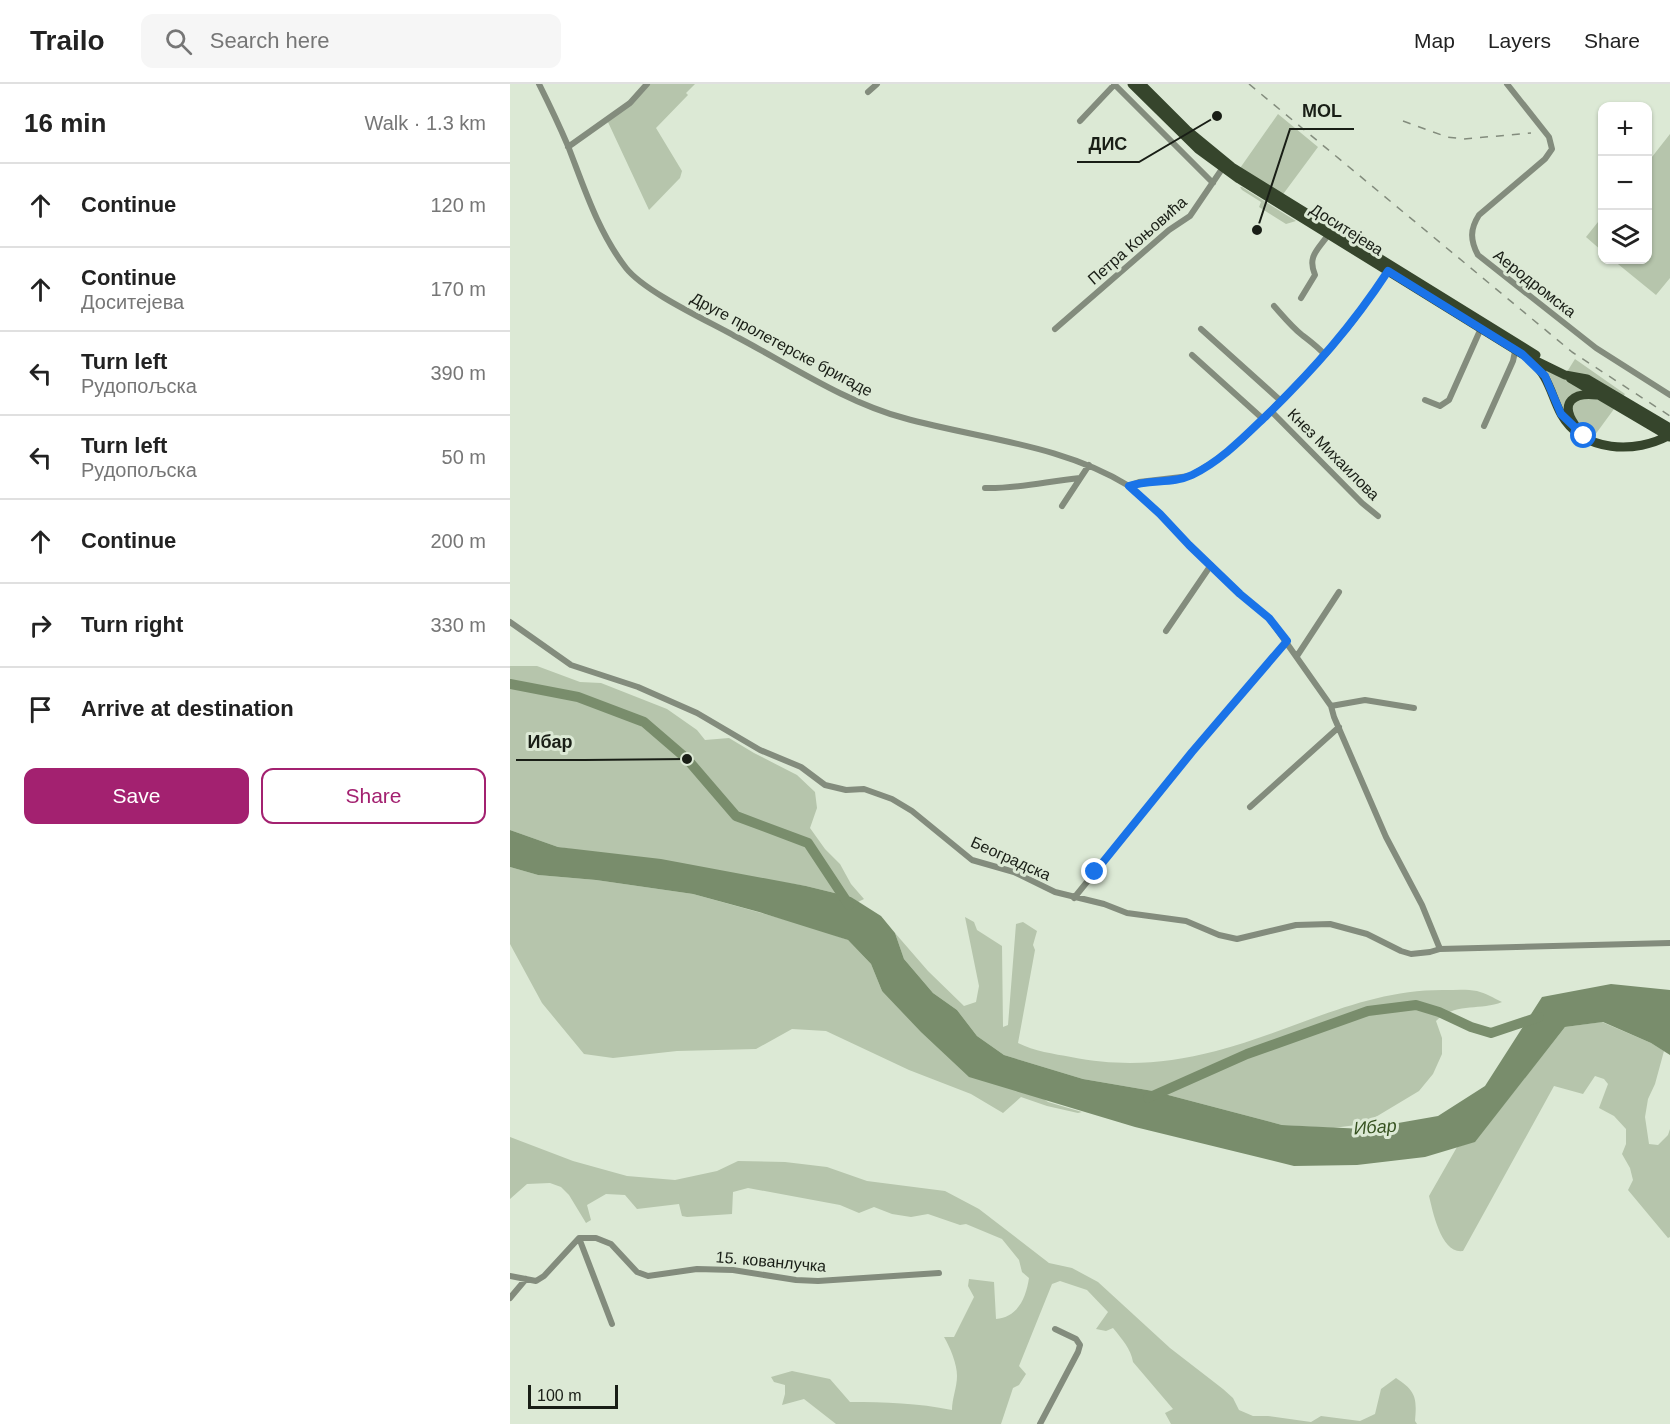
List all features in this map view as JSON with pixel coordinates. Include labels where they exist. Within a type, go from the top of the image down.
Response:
[{"type":"main road","name":"Доситејева","points":[[1132,84],[1182,134],[1224,166],[1328,235],[1390,268]]},
{"type":"main road","name":"Доситејева","points":[[1141,84],[1224,166],[1518,349],[1670,436]]},
{"type":"main road","points":[[1518,349],[1545,376],[1561,414],[1584,436],[1616,448],[1635,447],[1670,436]]},
{"type":"main road","points":[[1565,375],[1587,379],[1670,428]]},
{"type":"main road","points":[[1601,396],[1584,394],[1574,397],[1569,404],[1569,414],[1577,428],[1584,434],[1606,445]]},
{"type":"street","name":"Друге пролетерске бригаде","points":[[539,84],[568,147],[590,204],[610,243],[633,276],[650,288],[857,402],[902,418],[1006,441],[1106,472],[1129,486],[1269,618],[1331,705],[1382,828],[1422,905],[1440,949]]},
{"type":"street","points":[[568,147],[630,103],[647,84]]},
{"type":"street","points":[[868,92],[877,84]]},
{"type":"street","points":[[1080,121],[1114,84],[1213,183]]},
{"type":"street","name":"Аеродромска","points":[[1507,84],[1549,136],[1552,149],[1545,159],[1479,215],[1472,225],[1473,246],[1478,255],[1596,348],[1670,395]]},
{"type":"street","name":"Петра Коњовића","points":[[1055,328],[1169,230],[1188,217],[1224,166]]},
{"type":"street","points":[[1301,298],[1315,275],[1311,263],[1312,258],[1328,235]]},
{"type":"street","points":[[1129,486],[1139,482],[1190,476],[1215,461],[1243,439],[1325,355],[1354,320],[1390,268]]},
{"type":"street","points":[[1274,306],[1290,324],[1313,341],[1325,355]]},
{"type":"street","points":[[1425,400],[1440,406],[1449,400],[1482,326]]},
{"type":"street","points":[[1200,329],[1281,401]]},
{"type":"street","points":[[1484,426],[1518,349]]},
{"type":"street","points":[[1192,355],[1263,418]]},
{"type":"street","name":"Кнез Михаилова","points":[[1271,411],[1362,503],[1378,516]]},
{"type":"street","points":[[1062,506],[1089,465]]},
{"type":"street","points":[[986,488],[1033,485],[1054,480],[1080,478]]},
{"type":"street","points":[[1166,631],[1211,565]]},
{"type":"street","points":[[1297,656],[1339,592]]},
{"type":"street","name":"Београдска","points":[[510,622],[571,665],[638,687],[697,713],[779,760],[801,767],[825,785],[846,790],[864,789],[892,799],[912,811],[972,860],[1014,872],[1040,886],[1127,913],[1186,921],[1220,935],[1237,939],[1296,925],[1330,924],[1366,934],[1411,954],[1440,949],[1670,943]]},
{"type":"street","points":[[1074,897],[1192,752],[1287,641]]},
{"type":"street","points":[[1331,705],[1365,700],[1414,708]]},
{"type":"street","points":[[1250,807],[1339,727]]},
{"type":"street","points":[[510,1276],[536,1281],[544,1276],[579,1238],[612,1324]]},
{"type":"street","name":"15. кованлучка","points":[[579,1238],[596,1238],[611,1244],[637,1272],[648,1276],[697,1269],[733,1270],[796,1280],[818,1281],[939,1273]]},
{"type":"street","points":[[510,1298],[526,1279]]},
{"type":"street","points":[[1040,1424],[1080,1345],[1076,1339],[1055,1329]]},
{"type":"shaded area","points":[[647,84],[695,84],[686,93],[688,95],[656,128],[682,171],[680,178],[649,210],[607,120]]},
{"type":"shaded area","points":[[1278,114],[1318,147],[1281,197],[1238,171]]},
{"type":"shaded area","points":[[1670,134],[1670,278],[1656,295],[1618,264],[1652,264],[1652,157]]},
{"type":"shaded area","points":[[1240,187],[1296,221],[1286,224],[1259,207],[1261,202]]},
{"type":"shaded area","points":[[1598,222],[1598,248],[1586,237]]},
{"type":"shaded area","points":[[1575,359],[1625,394],[1592,439],[1571,427],[1534,363],[1565,375]]},
{"type":"shaded area","points":[[510,666],[537,666],[580,682],[601,683],[667,709],[697,730],[705,740],[729,738],[797,775],[815,792],[817,808],[810,828],[825,849],[840,864],[851,884],[864,899],[858,902],[851,897],[806,886],[558,847],[510,830]]},
{"type":"shaded area","points":[[510,830],[558,847],[661,859],[806,886],[851,897],[881,916],[895,933],[904,959],[933,993],[957,1010],[977,1036],[1004,1055],[1083,1079],[1153,1091],[1282,1125],[1364,1129],[1438,1116],[1485,1086],[1542,997],[1611,984],[1670,990],[1670,1055],[1651,1043],[1603,1022],[1565,1027],[1475,1142],[1425,1157],[1357,1165],[1294,1166],[1135,1127],[969,1077],[882,991],[871,964],[848,940],[693,894],[596,880],[538,875],[510,867]]},
{"type":"shaded area","points":[[510,867],[538,875],[596,880],[693,894],[812,927],[848,940],[871,964],[882,991],[1048,1102],[1082,1112],[1047,1106],[1021,1097],[1003,1113],[971,1094],[909,1070],[826,1031],[792,1029],[756,1049],[677,1051],[613,1058],[584,1054],[542,1003],[510,944]]},
{"type":"shaded area","points":[[965,917],[974,922],[977,930],[1002,946],[1003,1027],[1008,1025],[1016,924],[1023,922],[1037,931],[1018,1043],[1044,1052],[1090,1060],[1144,1063],[1179,1059],[1216,1051],[1385,996],[1415,992],[1473,990],[1502,1002],[1451,1011],[1436,1021],[1442,1038],[1442,1054],[1433,1074],[1419,1091],[1364,1124],[1333,1128],[1282,1125],[1153,1091],[1083,1079],[1004,1055],[977,1036],[957,1010],[933,993],[904,959],[895,933],[928,971],[964,1006],[976,1002],[979,986]]},
{"type":"shaded area","points":[[1602,1022],[1664,1051],[1655,1084],[1648,1099],[1645,1117],[1649,1144],[1658,1145],[1668,1135],[1670,1129],[1670,1237],[1668,1238],[1628,1190],[1633,1180],[1630,1168],[1622,1154],[1626,1144],[1626,1129],[1614,1116],[1599,1108],[1608,1084],[1604,1079],[1595,1076],[1583,1094],[1554,1086],[1463,1251],[1455,1250],[1449,1246],[1439,1231],[1429,1196],[1457,1147],[1475,1141],[1565,1027]]},
{"type":"shaded area","points":[[510,1137],[573,1161],[627,1176],[675,1180],[717,1171],[738,1161],[785,1162],[827,1167],[867,1181],[945,1191],[979,1209],[1049,1263],[1072,1268],[1098,1282],[1170,1348],[1233,1398],[1239,1410],[1253,1416],[1311,1422],[1321,1416],[1360,1421],[1375,1414],[1381,1389],[1396,1378],[1408,1387],[1414,1396],[1417,1424],[1171,1424],[1165,1413],[1173,1409],[1133,1362],[1120,1336],[1113,1328],[1106,1331],[1096,1329],[1108,1312],[1087,1290],[1060,1281],[1052,1284],[1019,1366],[1026,1374],[1019,1385],[1013,1388],[1001,1424],[836,1424],[804,1399],[782,1405],[785,1385],[774,1382],[771,1377],[792,1371],[830,1379],[850,1402],[901,1403],[952,1410],[957,1371],[944,1337],[954,1337],[974,1297],[968,1286],[969,1279],[994,1282],[996,1319],[1010,1315],[1020,1305],[1026,1293],[1029,1278],[1022,1272],[1019,1260],[1002,1239],[966,1224],[960,1225],[928,1214],[911,1217],[892,1214],[874,1207],[859,1213],[840,1205],[748,1188],[733,1192],[732,1214],[687,1217],[682,1216],[679,1204],[637,1209],[625,1195],[606,1194],[587,1205],[591,1220],[586,1223],[569,1195],[561,1187],[550,1183],[527,1184],[510,1199]]},
{"type":"waterway","name":"Ибар","points":[[510,684],[578,697],[644,722],[687,759],[736,816],[808,843],[849,905]]},
{"type":"waterway","name":"Ибар","points":[[1148,1098],[1247,1054],[1368,1011],[1416,1005],[1491,1033],[1539,1017]]},
{"type":"railway","points":[[1249,84],[1572,352],[1670,416]]},
{"type":"railway","points":[[1403,121],[1447,137],[1464,139],[1531,133]]},
{"type":"place","name":"ДИС","points":[[1217,116]]},
{"type":"place","name":"MOL","points":[[1257,230]]},
{"type":"place","name":"Ибар","points":[[687,759]]},
{"type":"route","points":[[1095,872],[1192,752],[1287,641],[1269,618],[1240,594],[1129,486],[1139,482],[1190,476],[1215,461],[1243,439],[1325,355],[1354,320],[1388,271],[1534,363],[1545,376],[1564,419],[1584,436]]}]
